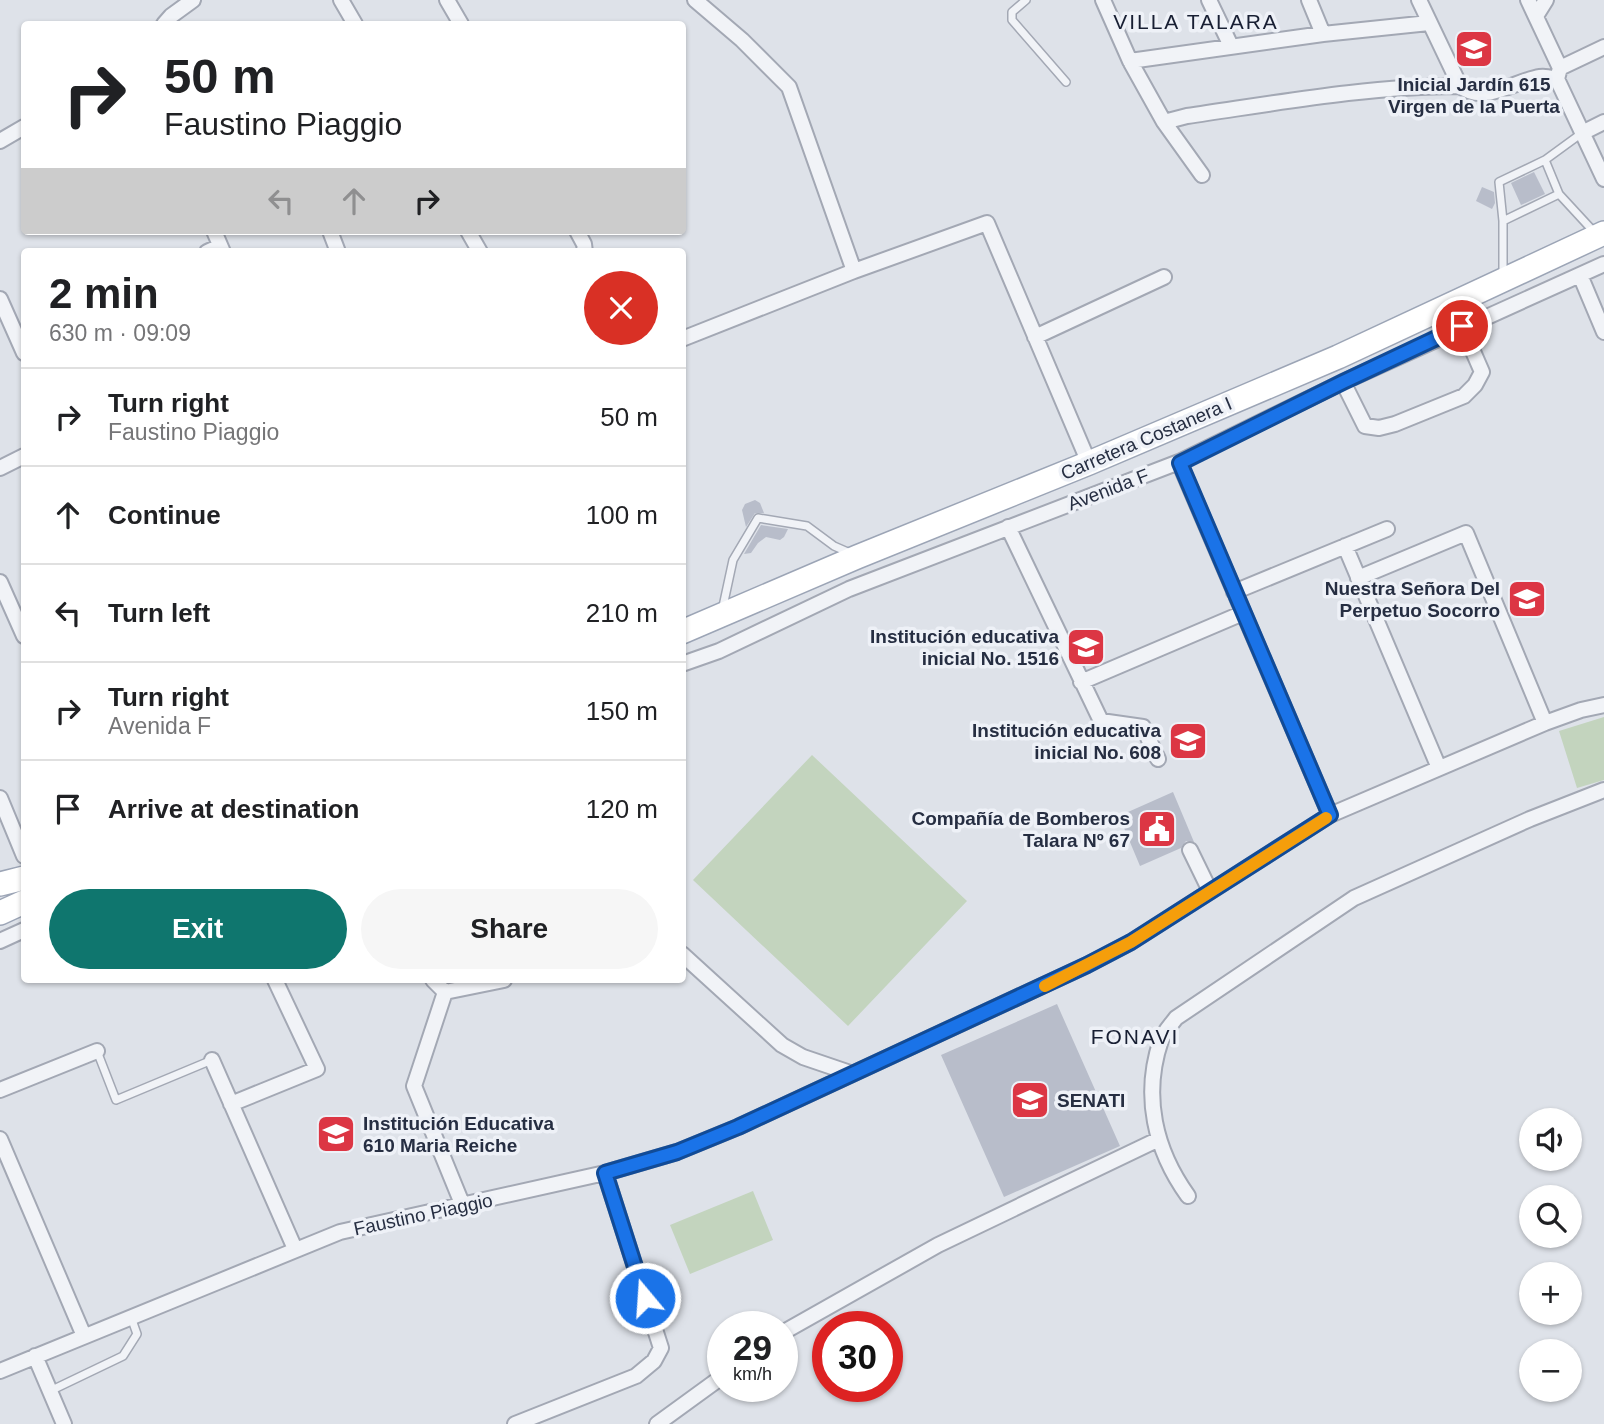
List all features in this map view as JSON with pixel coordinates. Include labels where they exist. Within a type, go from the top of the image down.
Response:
[{"type":"main road","name":"Carretera Costanera I","points":[[686,630],[1350,352],[1601,234]]},
{"type":"main road","points":[[0,884],[21,878]]},
{"type":"main road","points":[[0,913],[21,903]]},
{"type":"street","points":[[167,21],[193,0]]},
{"type":"street","points":[[341,0],[353,21]]},
{"type":"street","points":[[447,0],[459,21]]},
{"type":"street","points":[[695,0],[742,40],[789,87],[854,271]]},
{"type":"street","points":[[1103,0],[1130,61],[1164,122],[1202,175]]},
{"type":"street","points":[[1209,0],[1231,46]]},
{"type":"street","points":[[1309,0],[1323,34]]},
{"type":"street","points":[[1419,0],[1460,86],[1468,93],[1479,95],[1558,74],[1604,47]]},
{"type":"street","points":[[1528,0],[1582,133],[1604,179]]},
{"type":"street","points":[[1536,16],[1546,0]]},
{"type":"street","points":[[1130,61],[1323,34],[1429,23]]},
{"type":"street","points":[[1164,122],[1187,116],[1328,96],[1460,86]]},
{"type":"street","points":[[1582,133],[1604,122]]},
{"type":"street","points":[[0,141],[21,129]]},
{"type":"street","points":[[686,337],[854,271],[986,223],[1089,463]]},
{"type":"street","name":"Avenida F","points":[[686,663],[719,651],[849,589],[1180,463],[1462,326],[1604,264]]},
{"type":"street","points":[[1580,275],[1604,332]]},
{"type":"street","points":[[1035,337],[1164,277]]},
{"type":"street","points":[[0,299],[21,340]]},
{"type":"street","points":[[1343,382],[1365,426],[1379,428],[1464,396],[1475,385],[1482,372],[1462,326]]},
{"type":"street","points":[[0,468],[21,458]]},
{"type":"street","points":[[1180,463],[1330,815]]},
{"type":"street","points":[[1008,527],[1101,721],[1143,727],[1158,760]]},
{"type":"street","points":[[1234,592],[1387,529]]},
{"type":"street","points":[[1358,578],[1466,533],[1545,723]]},
{"type":"street","points":[[1345,547],[1439,768]]},
{"type":"street","points":[[0,582],[21,629]]},
{"type":"street","points":[[1081,682],[1243,613]]},
{"type":"street","name":"Faustino Piaggio","points":[[0,1371],[295,1248],[359,1226],[463,1206],[605,1173],[677,1152],[738,1127],[1131,942],[1330,815],[1545,723],[1604,705]]},
{"type":"street","points":[[1188,1196],[1172,1175],[1157,1140],[1153,1102],[1154,1069],[1161,1038],[1176,1018],[1354,898],[1530,819],[1604,790]]},
{"type":"street","points":[[0,798],[21,849]]},
{"type":"street","points":[[1190,850],[1210,891]]},
{"type":"street","points":[[0,941],[21,931]]},
{"type":"street","points":[[686,958],[782,1045],[803,1057],[850,1073]]},
{"type":"street","points":[[231,1104],[317,1069],[276,983]]},
{"type":"street","points":[[436,983],[445,992]]},
{"type":"street","points":[[445,992],[489,983]]},
{"type":"street","points":[[445,992],[414,1086],[463,1206]]},
{"type":"street","points":[[0,1090],[97,1051]]},
{"type":"street","points":[[212,1060],[295,1248]]},
{"type":"street","points":[[0,1139],[84,1336]]},
{"type":"street","points":[[798,1324],[938,1245],[1157,1140]]},
{"type":"street","points":[[515,1424],[636,1376],[654,1361],[661,1348],[605,1173]]},
{"type":"street","points":[[36,1356],[64,1424]]},
{"type":"street","points":[[657,1424],[707,1388]]},
{"type":"lane","points":[[1026,0],[1012,12],[1012,20],[1066,82]]},
{"type":"lane","points":[[1503,281],[1503,221],[1499,182],[1545,160],[1582,133]]},
{"type":"lane","points":[[1545,160],[1559,194],[1601,234]]},
{"type":"lane","points":[[1503,221],[1559,194]]},
{"type":"lane","points":[[721,615],[733,560],[758,518],[807,526],[834,546],[857,557]]},
{"type":"lane","points":[[97,1051],[116,1100],[212,1060]]},
{"type":"lane","points":[[50,1391],[123,1356],[138,1334],[131,1317]]},
{"type":"green space","points":[[1604,717],[1604,780],[1577,788],[1559,731]]},
{"type":"green space","points":[[812,755],[967,901],[848,1026],[693,880]]},
{"type":"green space","points":[[753,1191],[773,1240],[690,1274],[670,1225]]},
{"type":"building","points":[[1534,172],[1545,194],[1521,205],[1511,183]]},
{"type":"building","points":[[1482,187],[1494,192],[1495,203],[1492,209],[1476,201]]},
{"type":"building","points":[[755,500],[760,503],[764,513],[755,513],[746,527],[742,510],[745,504]]},
{"type":"building","points":[[761,525],[788,529],[780,540],[766,537],[751,553],[744,554]]},
{"type":"building","name":"Compañía de Bomberos Talara Nº 67","points":[[1173,792],[1194,842],[1186,841],[1181,848],[1140,866],[1119,816]]},
{"type":"building","name":"SENATI","points":[[1057,1004],[1120,1146],[1004,1197],[941,1055]]},
{"type":"slow traffic","points":[[1045,986],[1131,942],[1326,818]]},
{"type":"place","name":"Inicial Jardín 615 Virgen de la Puerta","points":[[1474,49]]},
{"type":"place","name":"Nuestra Señora Del Perpetuo Socorro","points":[[1527,599]]},
{"type":"place","name":"Institución educativa inicial No. 1516","points":[[1086,647]]},
{"type":"place","name":"Institución educativa inicial No. 608","points":[[1188,741]]},
{"type":"place","name":"Compañía de Bomberos Talara Nº 67","points":[[1157,829]]},
{"type":"place","name":"SENATI","points":[[1030,1100]]},
{"type":"place","name":"Institución Educativa 610 Maria Reiche","points":[[336,1134]]},
{"type":"district","name":"VILLA TALARA","points":[[1196,22]]},
{"type":"district","name":"FONAVI","points":[[1135,1037]]},
{"type":"route","points":[[645,1298],[605,1173],[677,1152],[738,1127],[850,1073],[1033,992],[1131,942],[1330,815],[1180,463],[1462,326]]}]
